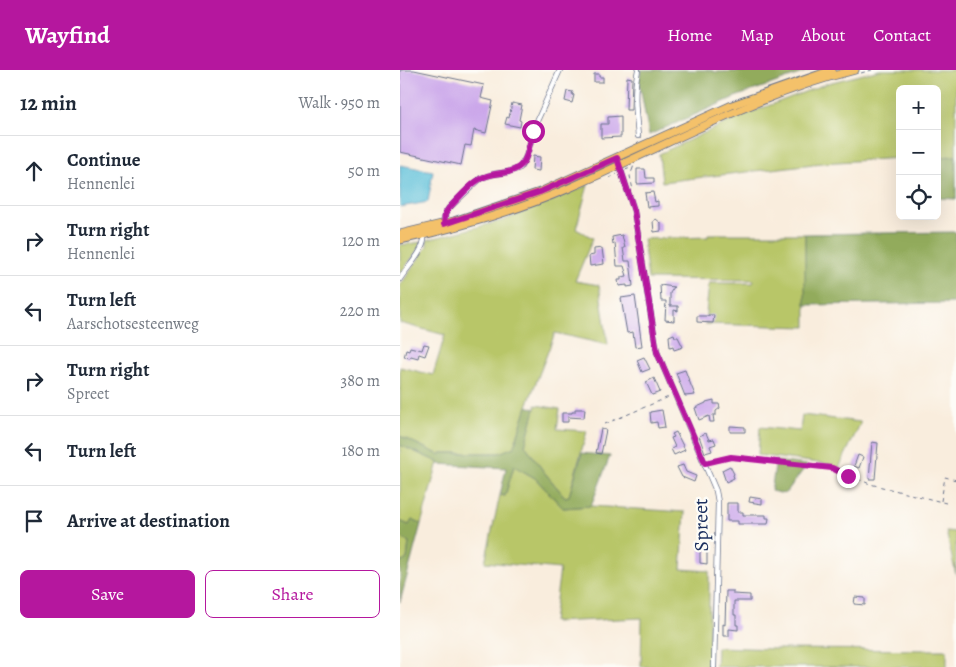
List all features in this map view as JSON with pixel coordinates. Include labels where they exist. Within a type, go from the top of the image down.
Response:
[{"type":"main road","points":[[400,240],[492,217],[567,189],[618,161],[732,105],[832,70]]},
{"type":"main road","points":[[400,234],[444,224],[540,192],[795,88],[855,70]]},
{"type":"street","points":[[444,224],[445,214],[449,208],[478,180],[486,176],[515,171],[522,165],[537,121],[560,70]]},
{"type":"street","points":[[633,70],[636,78]]},
{"type":"street","points":[[638,70],[635,110],[638,136]]},
{"type":"street","name":"Spreet","points":[[618,161],[634,211],[655,343],[660,360],[716,491],[718,502],[714,667]]},
{"type":"street","points":[[400,278],[424,244],[424,235]]},
{"type":"path","points":[[634,197],[630,176],[637,162]]},
{"type":"path","points":[[605,424],[675,394]]},
{"type":"path","points":[[705,463],[731,457],[832,468],[870,484],[946,503]]},
{"type":"path","points":[[940,502],[945,477],[956,480]]},
{"type":"green space","points":[[641,70],[709,70],[716,72],[811,70],[735,97],[649,135],[639,81]]},
{"type":"green space","points":[[880,70],[956,70],[956,156],[941,157],[941,85],[896,85],[896,158],[822,163],[662,182],[659,154],[739,117],[828,83]]},
{"type":"green space","points":[[956,156],[956,199],[941,198],[941,157]]},
{"type":"green space","points":[[588,185],[576,229],[593,238],[575,281],[599,285],[608,345],[555,333],[527,406],[514,447],[500,453],[441,453],[440,455],[400,436],[400,367],[433,375],[445,335],[400,323],[400,286],[427,246],[427,240],[505,220]]},
{"type":"green space","points":[[956,232],[956,303],[805,305],[805,234]]},
{"type":"green space","points":[[708,234],[805,234],[806,327],[705,324],[709,283],[753,283],[754,280],[648,279],[643,239],[708,237]]},
{"type":"green space","points":[[422,242],[418,250],[400,274],[400,245]]},
{"type":"green space","points":[[536,405],[560,409],[557,429],[587,431],[569,496],[565,497],[525,445]]},
{"type":"green space","points":[[527,406],[535,409],[525,445],[565,497],[569,496],[582,453],[610,456],[591,506],[563,508],[535,478],[514,466],[505,496],[500,495],[506,468],[438,464],[438,462],[400,445],[400,436],[440,455],[441,453],[499,453],[514,447]]},
{"type":"green space","points":[[802,415],[861,422],[839,468],[827,464],[758,455],[760,427],[800,431]]},
{"type":"green space","points":[[400,445],[438,462],[421,524],[412,520],[409,525],[400,521]]},
{"type":"green space","points":[[776,461],[807,465],[785,494],[771,491]]},
{"type":"green space","points":[[514,466],[535,478],[563,508],[591,506],[685,512],[681,569],[709,571],[709,667],[641,667],[642,618],[553,622],[560,569],[485,562],[500,495],[505,496]]},
{"type":"green space","points":[[412,520],[421,524],[400,602],[400,563],[407,559],[409,542],[400,536],[400,521],[409,525]]},
{"type":"green space","points":[[946,531],[956,532],[956,575]]},
{"type":"green space","points":[[400,536],[409,542],[407,560],[400,563]]},
{"type":"green space","points":[[717,647],[947,650],[947,667],[716,667]]},
{"type":"water","points":[[400,165],[433,171],[428,202],[400,207]]},
{"type":"building","points":[[400,70],[414,70],[484,85],[481,98],[493,101],[486,133],[474,130],[471,146],[465,145],[461,165],[400,152]]},
{"type":"building","points":[[594,74],[599,74],[599,77],[603,77],[603,82],[594,82]]},
{"type":"building","points":[[627,77],[632,78],[631,110],[626,110]]},
{"type":"building","points":[[567,91],[573,92],[572,103],[565,101]]},
{"type":"building","points":[[512,103],[522,105],[519,120],[521,121],[520,127],[505,124],[507,117],[509,118]]},
{"type":"building","points":[[621,116],[621,137],[601,138],[601,124],[608,124],[608,117]]},
{"type":"building","points":[[533,156],[540,157],[539,171],[532,170]]},
{"type":"building","points":[[637,169],[645,169],[646,178],[654,178],[654,183],[637,184]]},
{"type":"building","points":[[653,192],[655,202],[658,201],[658,206],[647,207],[645,193]]},
{"type":"building","points":[[656,219],[661,223],[661,231],[654,232],[653,221]]},
{"type":"building","points":[[622,235],[625,261],[630,261],[633,286],[627,287],[627,285],[619,286],[618,280],[621,280],[621,277],[627,276],[624,266],[617,266],[615,243],[613,244],[612,237]]},
{"type":"building","points":[[602,248],[604,264],[590,266],[589,256],[594,255],[594,249]]},
{"type":"building","points":[[660,285],[674,287],[670,293],[670,306],[678,306],[678,311],[674,310],[674,321],[665,320],[666,301],[661,301]]},
{"type":"building","points":[[635,296],[642,346],[635,347],[633,332],[627,333],[621,298]]},
{"type":"building","points":[[714,315],[713,323],[697,322],[697,316]]},
{"type":"building","points":[[674,334],[675,337],[678,337],[683,347],[674,350],[673,346],[670,347],[669,336]]},
{"type":"building","points":[[424,344],[429,345],[425,356],[419,354],[418,358],[404,357],[406,350],[409,351],[410,347],[422,350]]},
{"type":"building","points":[[644,357],[650,369],[642,372],[637,360]]},
{"type":"building","points":[[685,370],[695,395],[685,396],[676,373]]},
{"type":"building","points":[[654,378],[660,392],[652,395],[646,382]]},
{"type":"building","points":[[714,400],[714,404],[719,404],[720,408],[716,411],[716,415],[713,415],[714,422],[710,422],[709,416],[699,420],[695,408]]},
{"type":"building","points":[[575,409],[585,409],[584,418],[568,417],[568,422],[562,422],[562,413],[572,413],[575,412]]},
{"type":"building","points":[[662,410],[665,427],[658,428],[657,422],[651,423],[650,412]]},
{"type":"building","points":[[730,426],[745,427],[745,432],[730,432]]},
{"type":"building","points":[[601,429],[606,430],[601,454],[596,453]]},
{"type":"building","points":[[676,432],[685,450],[674,455],[671,449],[675,447],[671,438],[674,437],[672,434]]},
{"type":"building","points":[[706,433],[709,440],[714,439],[716,444],[710,446],[712,451],[705,453],[699,436]]},
{"type":"building","points":[[872,442],[878,443],[875,479],[869,479]]},
{"type":"building","points":[[858,455],[863,457],[859,468],[854,466]]},
{"type":"building","points":[[683,465],[686,472],[696,476],[694,482],[682,477],[677,467]]},
{"type":"building","points":[[730,466],[734,478],[726,482],[722,470]]},
{"type":"building","points":[[750,497],[762,499],[762,504],[749,502]]},
{"type":"building","points":[[727,503],[738,503],[738,512],[743,512],[743,515],[766,515],[766,518],[769,518],[768,524],[738,524],[738,521],[727,521]]},
{"type":"building","points":[[700,545],[707,545],[707,564],[700,563]]},
{"type":"building","points":[[726,591],[733,591],[733,594],[750,595],[750,601],[734,601],[734,615],[736,615],[738,630],[729,629],[729,636],[723,636],[723,624],[725,625]]},
{"type":"building","points":[[855,597],[865,598],[865,605],[854,604]]},
{"type":"route","points":[[533,131],[526,157],[520,168],[515,171],[486,176],[478,180],[449,208],[445,214],[444,224],[540,192],[617,158],[634,211],[657,352],[705,463],[731,457],[832,468],[848,476]]}]
